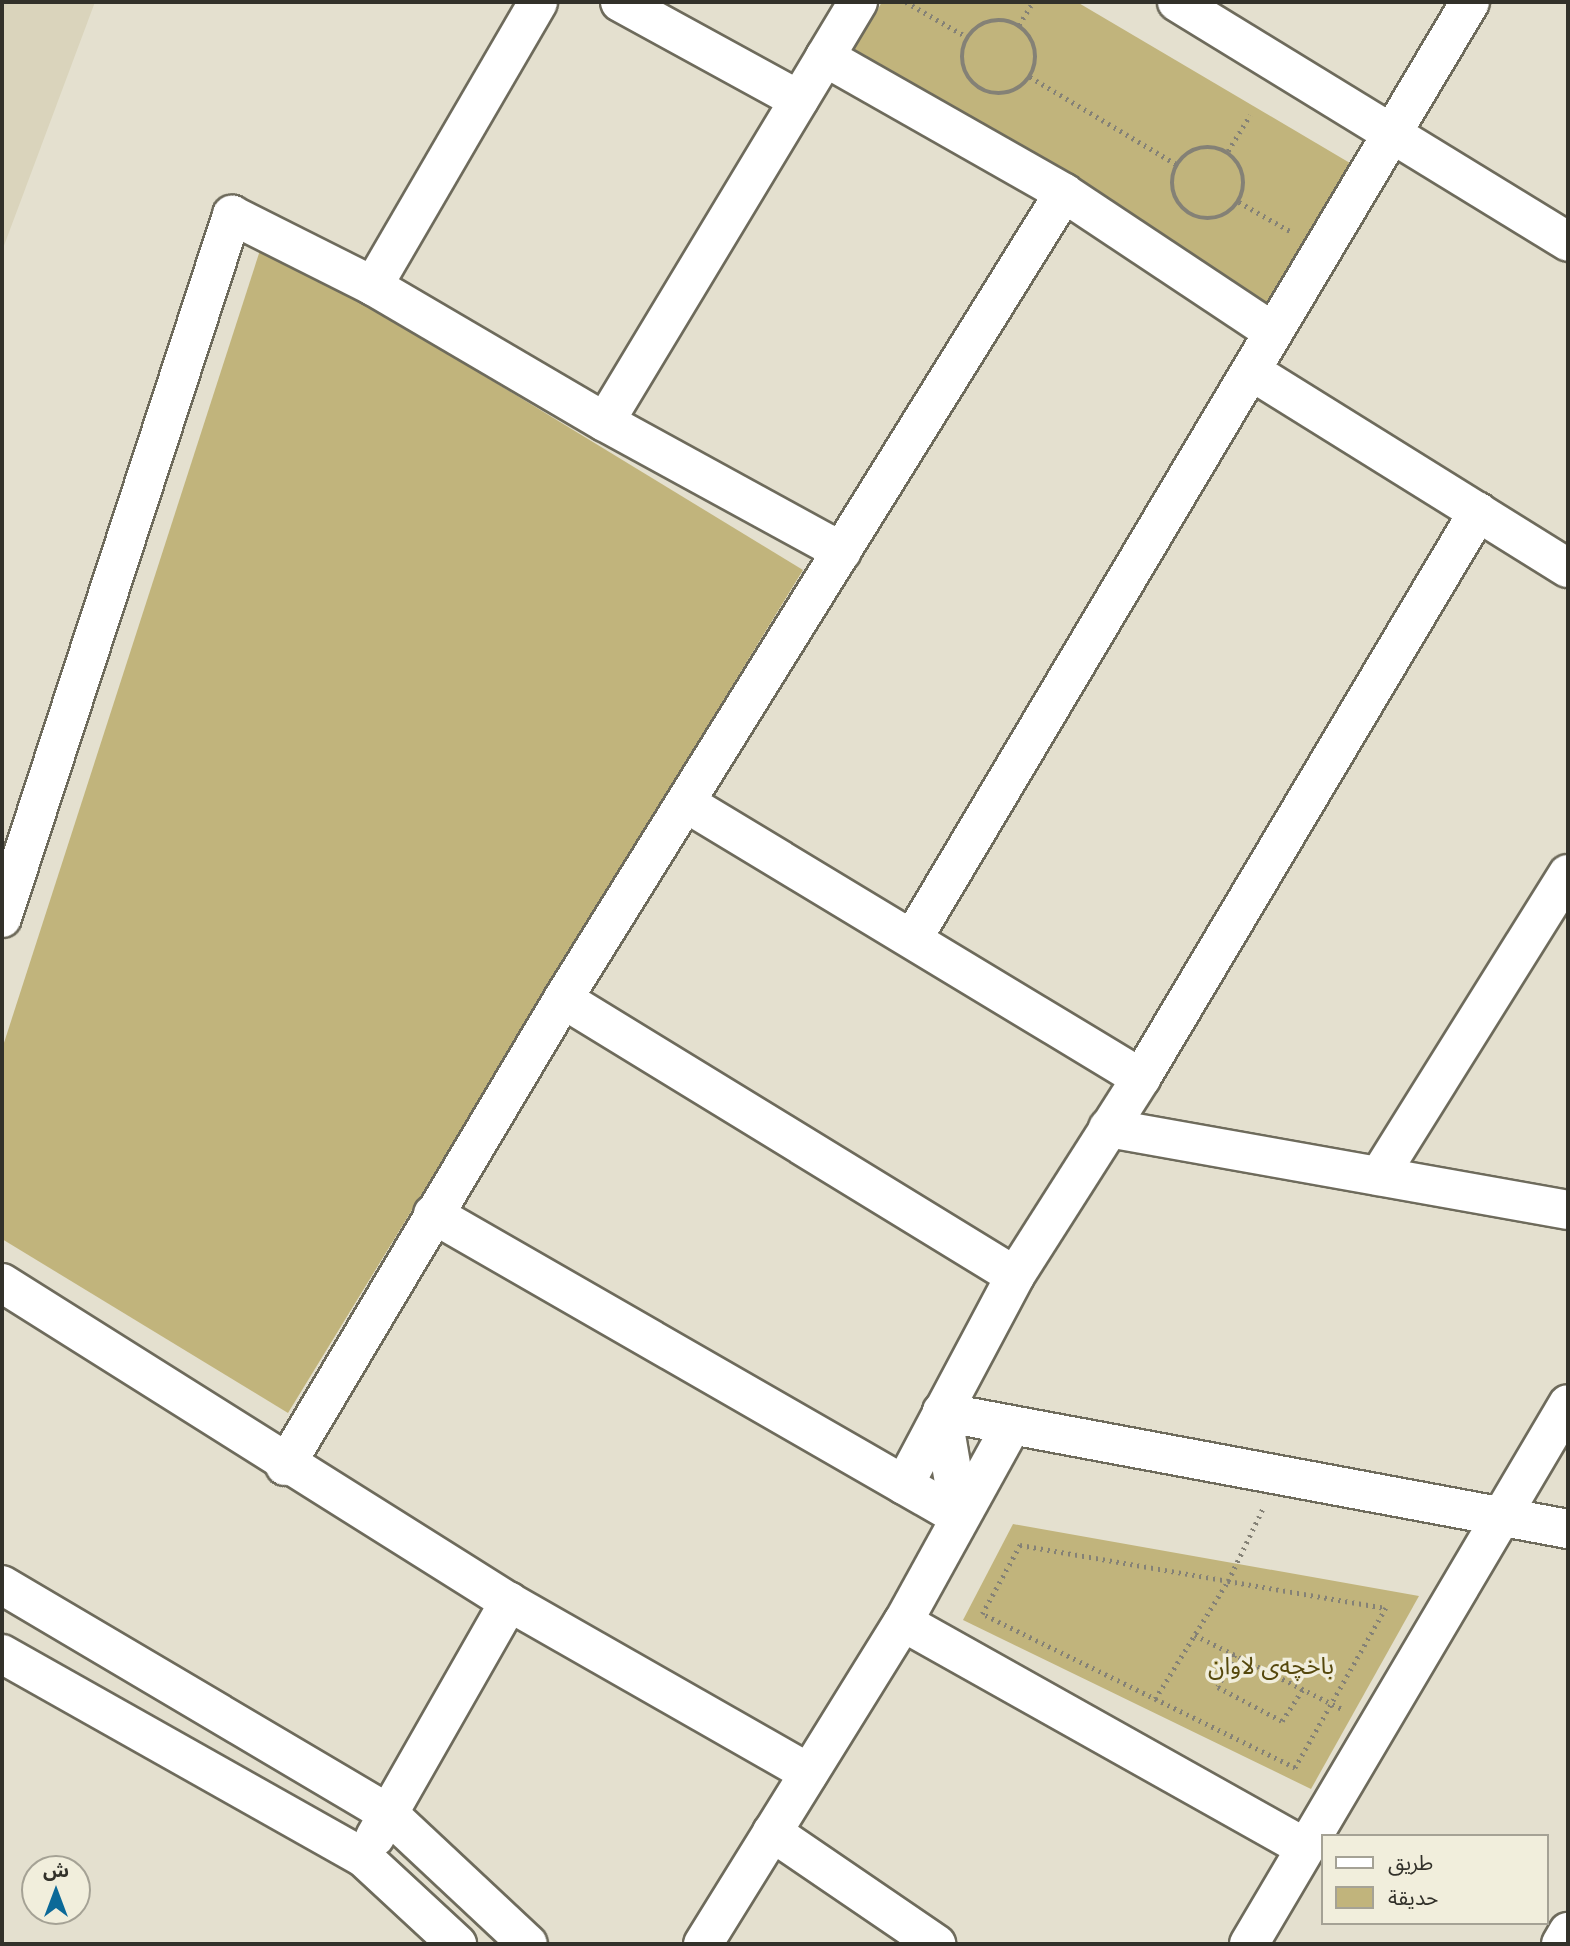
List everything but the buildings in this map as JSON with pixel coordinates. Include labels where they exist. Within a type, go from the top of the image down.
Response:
[{"type":"street","points":[[373,286],[538,2]]},
{"type":"street","points":[[620,2],[799,100]]},
{"type":"street","points":[[606,422],[858,2]]},
{"type":"street","points":[[1177,2],[1388,134],[1568,242]]},
{"type":"street","points":[[913,938],[1251,371],[1388,134],[1470,2]]},
{"type":"street","points":[[825,57],[1064,193],[1272,331]]},
{"type":"street","points":[[285,1466],[563,999],[1064,193]]},
{"type":"street","points":[[2,918],[232,215],[373,286],[606,422],[842,552]]},
{"type":"street","points":[[1251,371],[1568,568]]},
{"type":"street","points":[[904,1485],[1015,1276],[1141,1078],[1478,512]]},
{"type":"street","points":[[686,803],[1141,1078]]},
{"type":"street","points":[[1379,1176],[1568,874]]},
{"type":"street","points":[[563,999],[1015,1276]]},
{"type":"street","points":[[1108,1128],[1568,1209]]},
{"type":"street","points":[[433,1214],[960,1517]]},
{"type":"street","points":[[2,1283],[285,1466],[509,1602],[809,1773]]},
{"type":"street","points":[[1250,1944],[1304,1847],[1568,1404]]},
{"type":"street","points":[[942,1412],[1568,1529]]},
{"type":"street","points":[[942,1412],[960,1517]]},
{"type":"street","points":[[904,1485],[1011,1426]]},
{"type":"street","points":[[703,1944],[903,1622],[1011,1426]]},
{"type":"street","points":[[2,1584],[389,1814],[528,1944]]},
{"type":"street","points":[[364,1858],[509,1602]]},
{"type":"street","points":[[903,1622],[1304,1847]]},
{"type":"street","points":[[2,1654],[364,1858],[457,1944]]},
{"type":"street","points":[[772,1832],[936,1944]]},
{"type":"street","points":[[1561,1944],[1568,1932]]},
{"type":"path","points":[[906,2],[967,37]]},
{"type":"path","points":[[1019,25],[1034,2]]},
{"type":"path","points":[[985,22],[1019,25],[1033,43],[1030,77],[1002,94],[979,89],[961,60],[967,37],[985,22]]},
{"type":"path","points":[[1030,77],[1176,164]]},
{"type":"path","points":[[1228,151],[1250,115]]},
{"type":"path","points":[[1203,147],[1228,151],[1244,179],[1240,202],[1223,216],[1188,217],[1172,187],[1176,164],[1203,147]]},
{"type":"path","points":[[1240,202],[1297,235]]},
{"type":"path","points":[[1155,1699],[1228,1581],[1278,1475]]},
{"type":"path","points":[[1020,1545],[1386,1608],[1295,1768],[1155,1699],[982,1614],[1020,1545]]},
{"type":"path","points":[[1195,1635],[1332,1704]]},
{"type":"path","points":[[1235,1655],[1218,1687],[1282,1721],[1303,1689]]},
{"type":"shaded area","points":[[2,2],[95,2],[2,251]]},
{"type":"green space","points":[[882,2],[1077,2],[1355,166],[1267,313],[848,60]]},
{"type":"green space","points":[[263,241],[803,570],[288,1413],[2,1239],[2,1049]]},
{"type":"green space","name":"باخچەی لاوان","points":[[1013,1524],[1419,1596],[1311,1789],[963,1620]]}]
